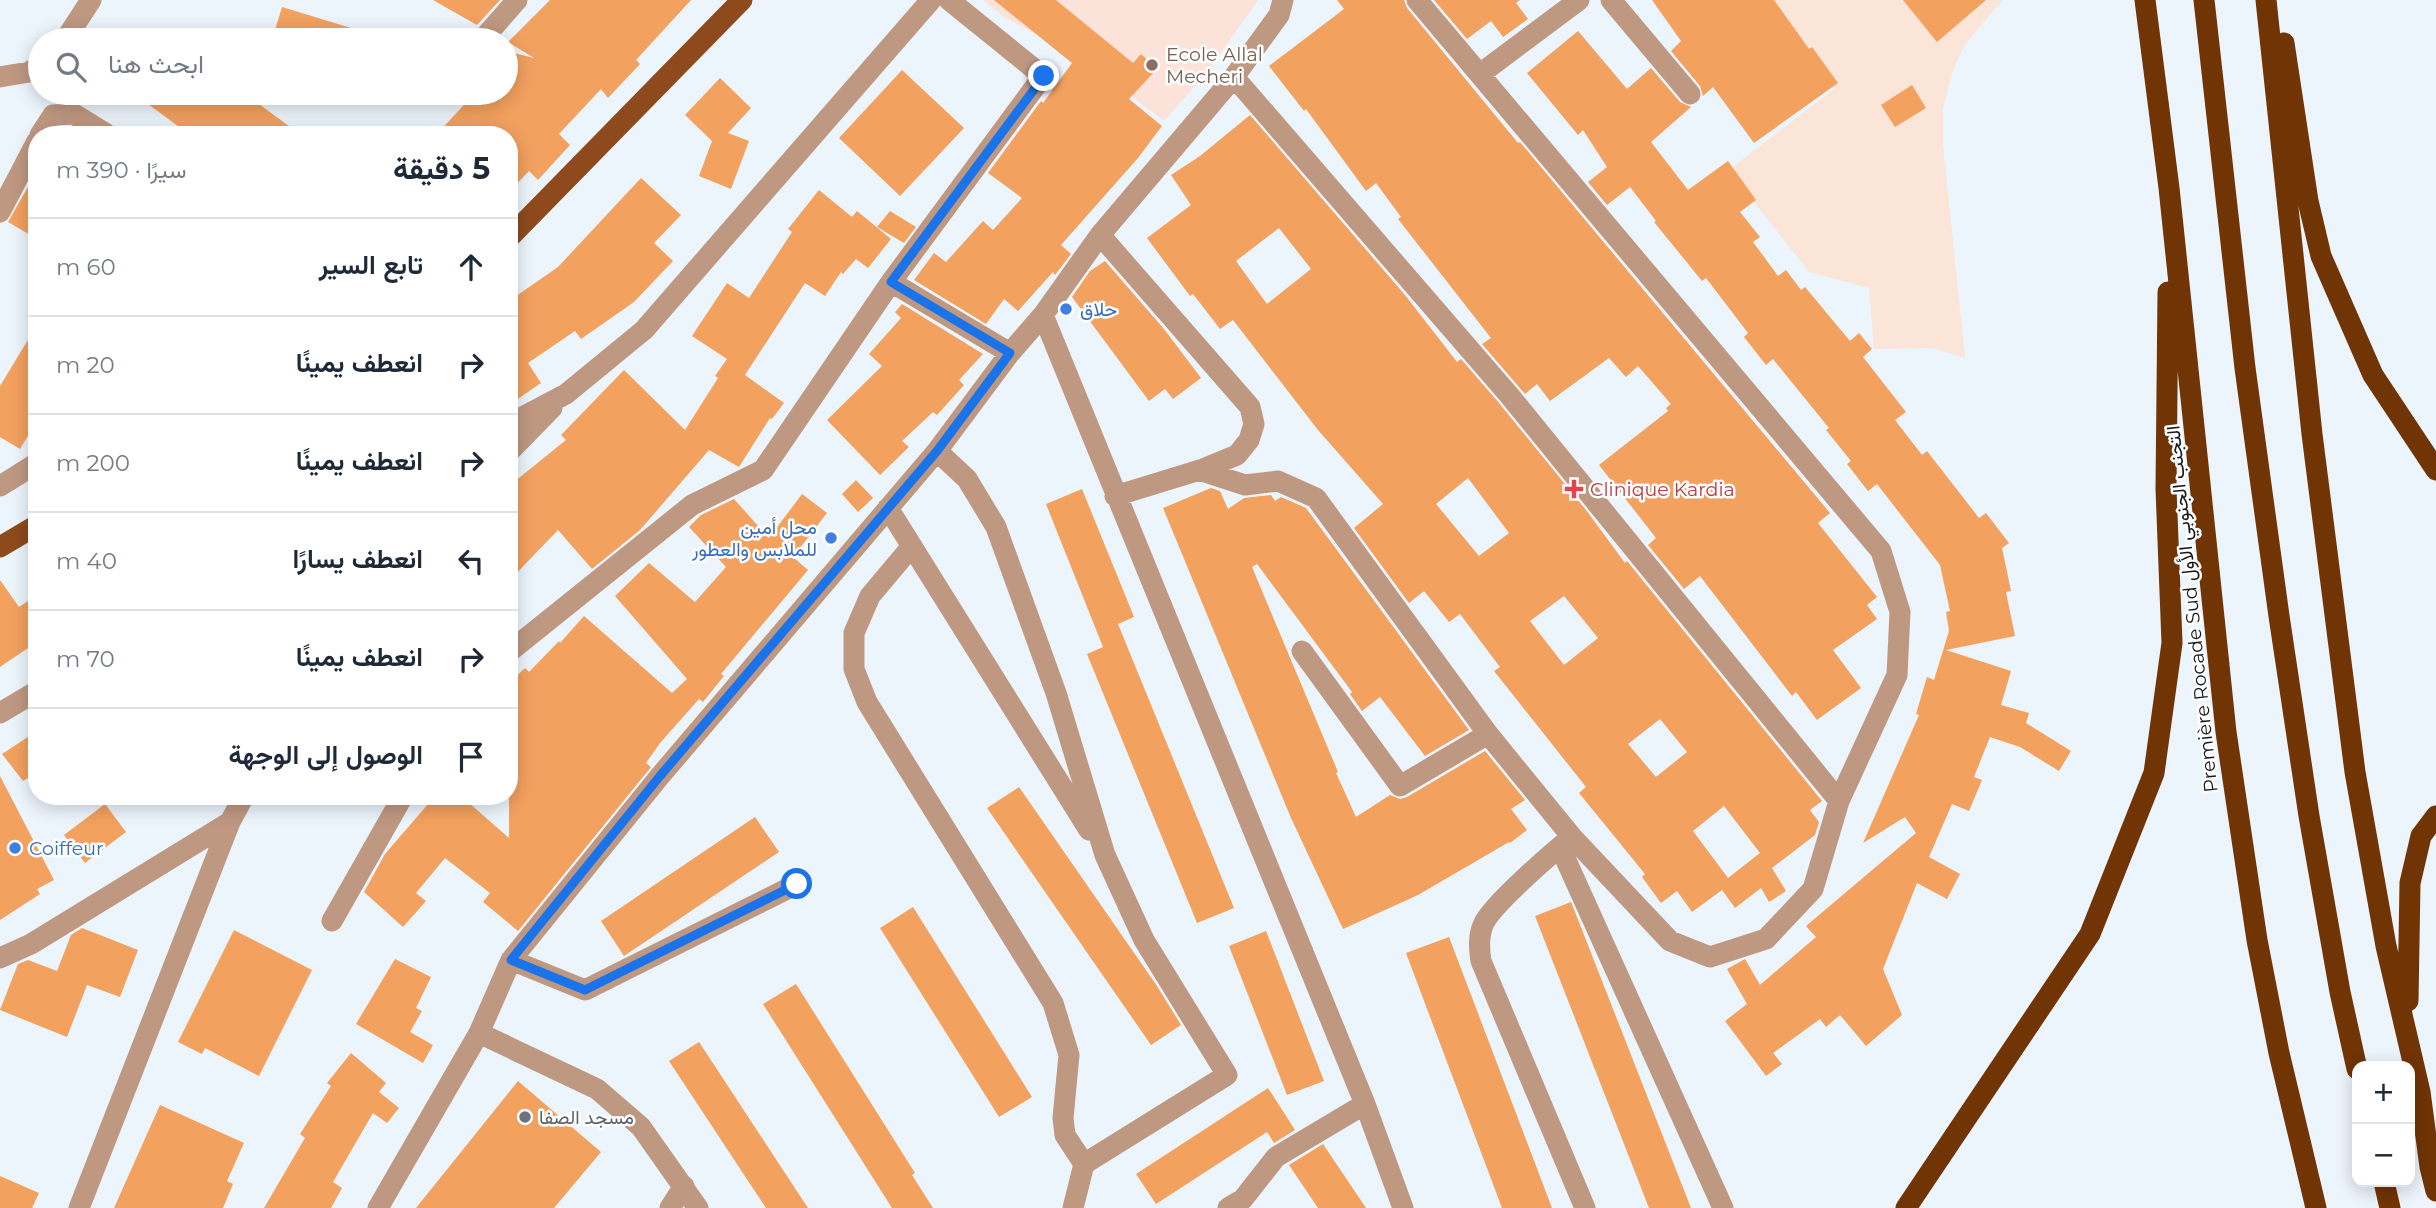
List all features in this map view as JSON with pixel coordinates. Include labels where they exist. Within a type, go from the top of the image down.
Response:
[{"type":"highway","name":"Première Rocade Sud التجنب الجنوبي الأول","points":[[2145,0],[2169,188],[2226,732],[2257,940],[2279,1053],[2316,1208]]},
{"type":"highway","points":[[2204,0],[2245,368],[2279,616],[2309,816],[2340,992],[2355,1061]]},
{"type":"highway","points":[[2266,0],[2312,435],[2355,772],[2386,946],[2420,1092],[2436,1191]]},
{"type":"highway","points":[[2277,0],[2308,201],[2321,256],[2373,375],[2436,470]]},
{"type":"highway","points":[[1906,1208],[2090,934],[2154,773],[2172,643],[2166,489],[2169,188]]},
{"type":"highway","points":[[2408,1035],[2410,883],[2421,836],[2436,816]]},
{"type":"highway","points":[[2385,1187],[2390,1208]]},
{"type":"main road","points":[[518,229],[742,0]]},
{"type":"main road","points":[[0,547],[28,530]]},
{"type":"street","points":[[73,28],[91,0]]},
{"type":"street","points":[[492,28],[517,0]]},
{"type":"street","points":[[518,443],[566,394],[644,330],[931,0]]},
{"type":"street","points":[[518,645],[692,505],[763,470],[891,282],[1044,76],[949,0]]},
{"type":"street","points":[[378,1208],[479,1033],[511,960],[660,776],[937,451],[1010,353],[1043,315],[1100,235],[1234,77],[1279,15],[1283,0]]},
{"type":"street","points":[[1199,470],[1245,485],[1278,481],[1317,498],[1566,842],[1670,942],[1710,957],[1766,939],[1813,889],[1839,801],[1897,676],[1900,612],[1881,551],[1417,0]]},
{"type":"street","points":[[1479,74],[1579,0]]},
{"type":"street","points":[[1611,0],[1690,94]]},
{"type":"street","points":[[0,77],[28,72]]},
{"type":"street","points":[[1234,77],[1509,395],[1839,801]]},
{"type":"street","points":[[46,126],[53,115],[74,114],[93,126]]},
{"type":"street","points":[[0,212],[28,158]]},
{"type":"street","points":[[1100,235],[1250,407],[1254,425],[1249,440],[1237,455],[1199,470],[1115,496]]},
{"type":"street","points":[[891,282],[1010,353]]},
{"type":"street","points":[[1043,315],[1365,1104],[1403,1208]]},
{"type":"street","points":[[518,420],[566,394]]},
{"type":"street","points":[[937,451],[968,480],[996,527],[1056,693],[1105,855]]},
{"type":"street","points":[[0,485],[28,468]]},
{"type":"street","points":[[888,508],[1105,855],[1144,940],[1227,1076],[1084,1164],[1073,1208]]},
{"type":"street","points":[[912,547],[870,596],[854,633],[854,669],[867,702],[1053,1003],[1069,1055],[1063,1118],[1065,1135],[1084,1164]]},
{"type":"street","points":[[1302,651],[1400,786],[1488,734]]},
{"type":"street","points":[[0,713],[28,696]]},
{"type":"street","points":[[79,1208],[230,822],[239,805]]},
{"type":"street","points":[[332,921],[398,805]]},
{"type":"street","points":[[0,958],[31,944],[230,822]]},
{"type":"street","points":[[1566,842],[1490,913],[1481,932],[1479,951],[1585,1208]]},
{"type":"street","points":[[1566,842],[1723,1208]]},
{"type":"street","points":[[511,960],[585,990],[797,884]]},
{"type":"street","points":[[479,1033],[597,1088],[641,1127],[698,1208]]},
{"type":"street","points":[[1228,1208],[1243,1199],[1276,1157],[1365,1104]]},
{"type":"street","points":[[670,1208],[684,1186]]},
{"type":"shaded area","name":"Ecole Allal Mecheri","points":[[983,0],[1258,0],[1209,70],[1164,121],[1084,60],[1004,17]]},
{"type":"shaded area","points":[[1764,0],[2003,0],[1965,44],[1952,72],[1943,109],[1943,146],[1965,358],[1932,348],[1874,349],[1869,288],[1809,272],[1729,170],[1834,89]]},
{"type":"building","points":[[433,0],[500,0],[477,25]]},
{"type":"building","points":[[550,0],[691,0],[636,60],[640,64],[608,98],[601,89],[559,134],[570,145],[538,180],[529,171],[518,183],[518,126],[444,126],[464,105],[518,105],[518,54],[534,58],[518,48],[518,32]]},
{"type":"building","points":[[994,0],[1056,0],[1133,63],[1141,54],[1157,69],[1129,99],[1162,126],[1138,158],[1061,245],[1071,254],[1055,275],[1053,272],[1018,311],[1004,299],[986,324],[914,280],[934,253],[946,262],[983,221],[993,230],[1022,198],[988,173],[1072,63]]},
{"type":"building","points":[[1337,0],[1404,0],[1407,8],[1518,143],[1520,142],[1830,513],[1818,523],[1877,597],[1867,605],[1877,619],[1833,650],[1861,688],[1817,720],[1796,692],[1792,696],[1700,576],[1684,589],[1648,545],[1656,538],[1599,465],[1668,411],[1666,408],[1671,404],[1638,366],[1626,377],[1609,358],[1550,401],[1537,384],[1525,394],[1482,344],[1491,338],[1398,219],[1401,217],[1376,183],[1366,191],[1306,109],[1304,111],[1269,66],[1344,9]]},
{"type":"building","points":[[1434,0],[1520,0],[1516,3],[1528,19],[1503,37],[1491,21],[1467,39]]},
{"type":"building","points":[[1652,0],[1774,0],[1809,49],[1812,47],[1838,83],[1754,143],[1713,87],[1703,96],[1700,86],[1671,51],[1681,41]]},
{"type":"building","points":[[1903,0],[1986,0],[1937,42]]},
{"type":"building","points":[[282,7],[351,28],[276,28]]},
{"type":"building","points":[[1578,31],[1627,89],[1651,68],[1680,102],[1691,107],[1651,142],[1688,190],[1728,161],[1756,200],[1740,212],[1760,237],[1753,242],[1778,276],[1786,270],[1801,290],[1805,287],[1850,341],[1859,333],[1872,349],[1863,357],[1906,412],[1895,420],[1922,455],[1927,451],[1979,518],[1986,513],[2009,543],[2002,548],[2011,591],[2006,592],[2015,636],[1946,650],[2011,671],[2001,705],[2029,713],[2026,723],[2071,751],[2059,771],[2020,747],[1990,737],[1974,777],[1982,780],[1969,811],[1952,804],[1929,857],[1960,874],[1947,899],[1917,883],[1883,969],[1902,1015],[1866,1046],[1840,1015],[1826,1027],[1820,1019],[1773,1053],[1782,1064],[1766,1076],[1725,1021],[1747,1004],[1727,969],[1745,959],[1760,985],[1816,937],[1806,926],[1916,833],[1905,817],[1863,843],[1919,715],[1916,714],[1927,677],[1934,680],[1949,631],[1946,612],[1950,611],[1940,565],[1877,484],[1868,491],[1847,464],[1851,461],[1826,430],[1829,428],[1773,359],[1766,365],[1744,337],[1748,333],[1706,278],[1702,281],[1654,222],[1656,221],[1630,187],[1607,205],[1588,182],[1607,167],[1583,130],[1578,135],[1527,73]]},
{"type":"building","points":[[902,70],[964,128],[900,196],[839,138]]},
{"type":"building","points":[[720,78],[751,108],[728,133],[749,141],[731,189],[699,176],[712,141],[685,115]]},
{"type":"building","points":[[1912,85],[1926,108],[1895,127],[1881,105]]},
{"type":"building","points":[[149,105],[260,105],[289,126],[178,126]]},
{"type":"building","points":[[1250,115],[1405,295],[1457,362],[1461,359],[1499,403],[1586,510],[1625,563],[1627,561],[1822,801],[1810,810],[1819,822],[1815,835],[1772,868],[1786,891],[1769,902],[1761,888],[1735,908],[1722,890],[1692,912],[1677,891],[1661,903],[1642,877],[1645,874],[1579,793],[1586,787],[1494,671],[1500,667],[1460,614],[1449,622],[1424,591],[1409,603],[1354,528],[1383,504],[1318,430],[1233,320],[1220,329],[1193,294],[1190,296],[1147,238],[1191,205],[1171,175],[1200,156]],"holes":[[[1279,228],[1311,269],[1267,304],[1236,261]],[[1468,478],[1509,533],[1479,556],[1436,504]],[[1564,596],[1598,638],[1564,665],[1530,621]],[[1660,719],[1687,752],[1656,777],[1628,744]],[[1724,806],[1760,853],[1728,878],[1693,831]]]},
{"type":"building","points":[[641,178],[681,215],[654,243],[673,261],[634,302],[581,339],[575,331],[528,363],[541,383],[518,399],[518,295],[558,267]]},
{"type":"building","points":[[28,187],[28,234],[8,222]]},
{"type":"building","points":[[819,190],[852,217],[857,211],[891,239],[868,268],[856,259],[843,274],[841,272],[825,296],[805,283],[745,375],[784,403],[772,419],[770,418],[739,467],[709,450],[640,530],[592,569],[558,530],[518,572],[518,479],[566,440],[561,435],[624,370],[685,430],[727,359],[692,336],[727,283],[749,298],[792,232],[788,229]]},
{"type":"building","points":[[890,211],[916,227],[904,243],[877,227]]},
{"type":"building","points":[[1105,261],[1164,329],[1201,378],[1173,399],[1165,389],[1149,401],[1072,297],[1090,271]]},
{"type":"building","points":[[902,304],[983,354],[959,380],[964,385],[937,415],[933,412],[902,441],[909,447],[880,475],[827,420],[882,366],[869,354],[901,318],[895,312]]},
{"type":"building","points":[[28,340],[28,436],[20,449],[0,437],[0,386]]},
{"type":"building","points":[[856,480],[873,498],[858,512],[842,494]]},
{"type":"building","points":[[1211,488],[1220,491],[1228,509],[1244,498],[1271,495],[1275,501],[1281,497],[1306,508],[1469,730],[1425,756],[1380,697],[1362,711],[1350,694],[1352,692],[1257,564],[1252,567],[1356,817],[1390,795],[1400,799],[1407,797],[1485,751],[1525,800],[1511,809],[1527,830],[1510,843],[1418,895],[1343,929],[1291,818],[1163,508]]},
{"type":"building","points":[[1082,489],[1134,617],[1118,624],[1234,908],[1197,923],[1087,654],[1103,647],[1046,504]]},
{"type":"building","points":[[802,494],[827,513],[793,557],[808,570],[721,674],[724,676],[703,702],[699,699],[660,743],[646,763],[651,767],[518,931],[483,902],[490,893],[445,858],[416,893],[426,901],[403,927],[364,892],[385,854],[427,805],[471,805],[509,838],[509,805],[518,805],[518,675],[525,668],[529,672],[584,616],[672,693],[687,679],[615,596],[649,563],[695,602],[726,567],[689,527],[701,515],[734,499],[769,538]]},
{"type":"building","points":[[0,580],[19,607],[28,601],[28,648],[0,667]]},
{"type":"building","points":[[28,737],[28,778],[23,781],[2,754]]},
{"type":"building","points":[[0,776],[54,880],[37,889],[40,894],[0,920]]},
{"type":"building","points":[[1019,787],[1157,986],[1181,1025],[1151,1045],[987,808]]},
{"type":"building","points":[[104,805],[126,832],[85,863],[64,835]]},
{"type":"building","points":[[755,817],[779,852],[624,956],[601,921]]},
{"type":"building","points":[[1571,902],[1691,1208],[1649,1208],[1535,916]]},
{"type":"building","points":[[913,907],[1032,1097],[999,1117],[880,928]]},
{"type":"building","points":[[82,928],[138,950],[120,997],[87,985],[67,1037],[0,1010],[18,964],[28,960],[57,971],[71,935]]},
{"type":"building","points":[[234,930],[312,970],[259,1076],[205,1048],[202,1054],[178,1042]]},
{"type":"building","points":[[1266,931],[1324,1081],[1287,1095],[1229,946]]},
{"type":"building","points":[[1449,937],[1552,1208],[1502,1208],[1406,953]]},
{"type":"building","points":[[395,959],[431,977],[416,1008],[422,1011],[410,1032],[433,1045],[423,1063],[356,1024]]},
{"type":"building","points":[[796,984],[915,1173],[912,1175],[933,1208],[892,1208],[763,1004]]},
{"type":"building","points":[[699,1042],[808,1208],[766,1208],[669,1061]]},
{"type":"building","points":[[351,1053],[386,1083],[379,1092],[399,1108],[387,1123],[373,1113],[333,1182],[342,1188],[331,1208],[264,1208],[305,1138],[300,1134],[331,1086],[327,1083]]},
{"type":"building","name":"مسجد الصفا","points":[[518,1081],[601,1152],[554,1208],[416,1208]]},
{"type":"building","points":[[1268,1088],[1295,1130],[1274,1143],[1267,1132],[1156,1204],[1136,1174]]},
{"type":"building","points":[[160,1105],[244,1143],[227,1181],[233,1184],[223,1208],[114,1208]]},
{"type":"building","points":[[1323,1144],[1366,1208],[1318,1208],[1289,1165]]},
{"type":"building","points":[[0,1176],[39,1193],[32,1208],[0,1208]]},
{"type":"place","name":"Ecole Allal Mecheri","points":[[1152,65]]},
{"type":"place","name":"حلاق","points":[[1066,309]]},
{"type":"place","name":"Clinique Kardia","points":[[1574,489]]},
{"type":"place","name":"محل أمين للملابس والعطور","points":[[831,538]]},
{"type":"place","name":"Coiffeur","points":[[15,848]]},
{"type":"place","name":"مسجد الصفا","points":[[525,1117]]},
{"type":"route","points":[[797,884],[585,990],[511,960],[660,776],[937,451],[1010,353],[891,282],[1044,76]]}]
